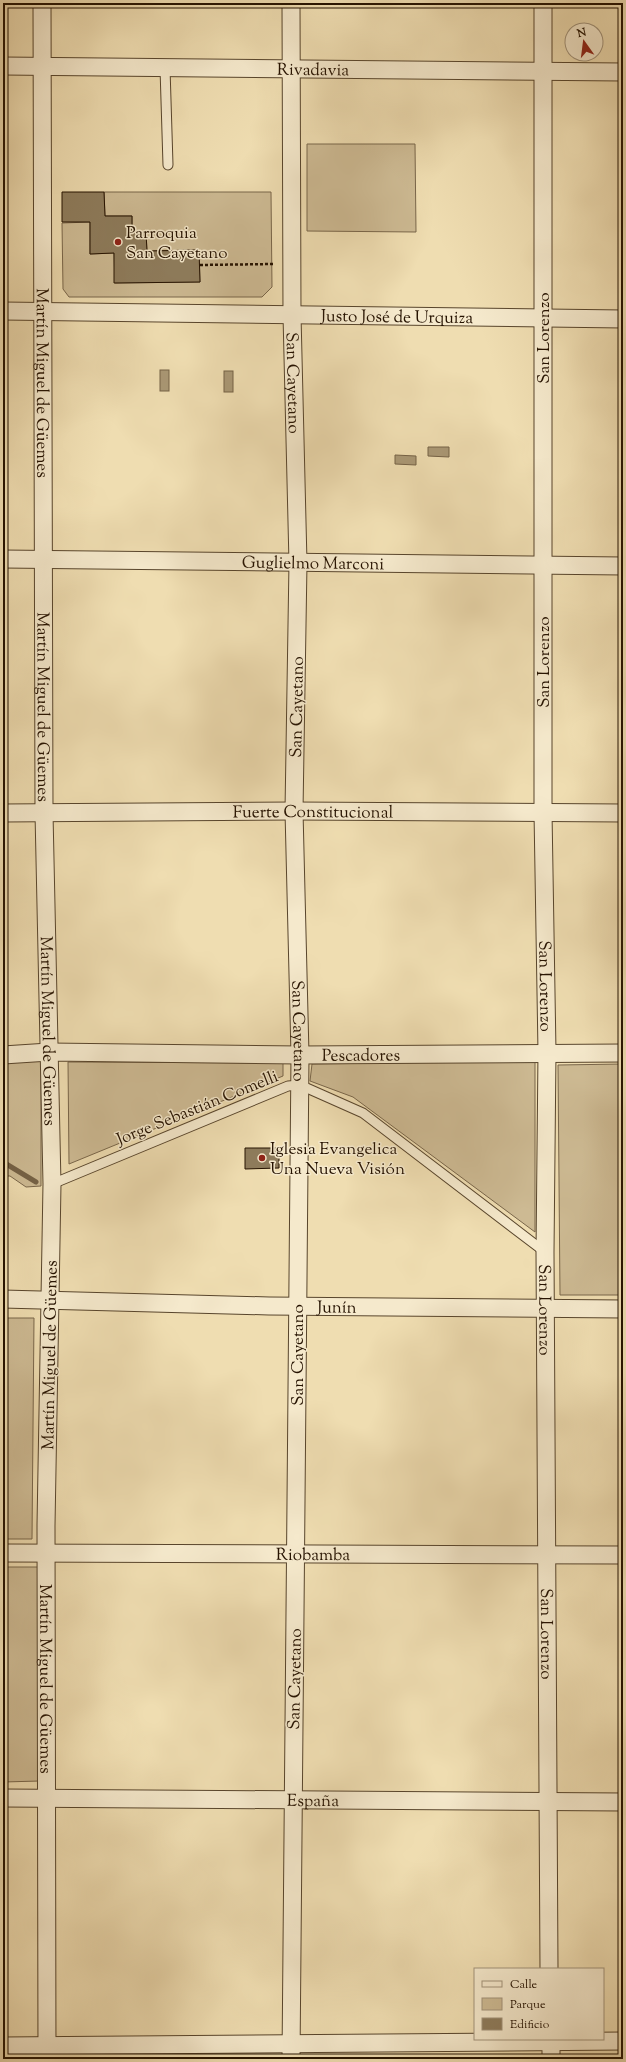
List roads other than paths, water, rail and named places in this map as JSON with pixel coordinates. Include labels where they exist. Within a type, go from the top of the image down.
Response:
[{"type":"street","name":"Martín Miguel de Güemes","points":[[42,3],[44,813],[52,1184],[46,1553],[47,2053]]},
{"type":"street","name":"San Cayetano","points":[[291,3],[290,69],[292,315],[298,563],[294,811],[300,1055],[291,2052]]},
{"type":"street","name":"San Lorenzo","points":[[543,3],[543,812],[547,1052],[545,1252],[549,1968]]},
{"type":"street","name":"Rivadavia","points":[[3,66],[623,72]]},
{"type":"street","name":"Justo José de Urquiza","points":[[3,311],[623,318]]},
{"type":"street","name":"Guglielmo Marconi","points":[[3,560],[623,566]]},
{"type":"street","name":"Fuerte Constitucional","points":[[3,812],[294,811],[623,813]]},
{"type":"street","name":"Pescadores","points":[[3,1055],[49,1052],[300,1055],[547,1052],[623,1053]]},
{"type":"street","name":"Junín","points":[[3,1299],[298,1306],[623,1308]]},
{"type":"street","name":"Riobamba","points":[[3,1553],[623,1555]]},
{"type":"street","name":"España","points":[[3,1798],[623,1802]]},
{"type":"street","points":[[3,2046],[47,2053],[291,2052],[551,2040],[623,2041]]},
{"type":"street","points":[[551,2040],[551,2059]]},
{"type":"lane","points":[[165,68],[168,166]]},
{"type":"lane","name":"Jorge Sebastián Comelli","points":[[52,1184],[288,1086],[300,1085],[363,1113],[545,1252]]},
{"type":"waterway","points":[[3,1162],[36,1182]]},
{"type":"place","name":"Parroquia San Cayetano","points":[[118,242]]},
{"type":"place","name":"Iglesia Evangelica Una Nueva Visión","points":[[262,1158]]}]
